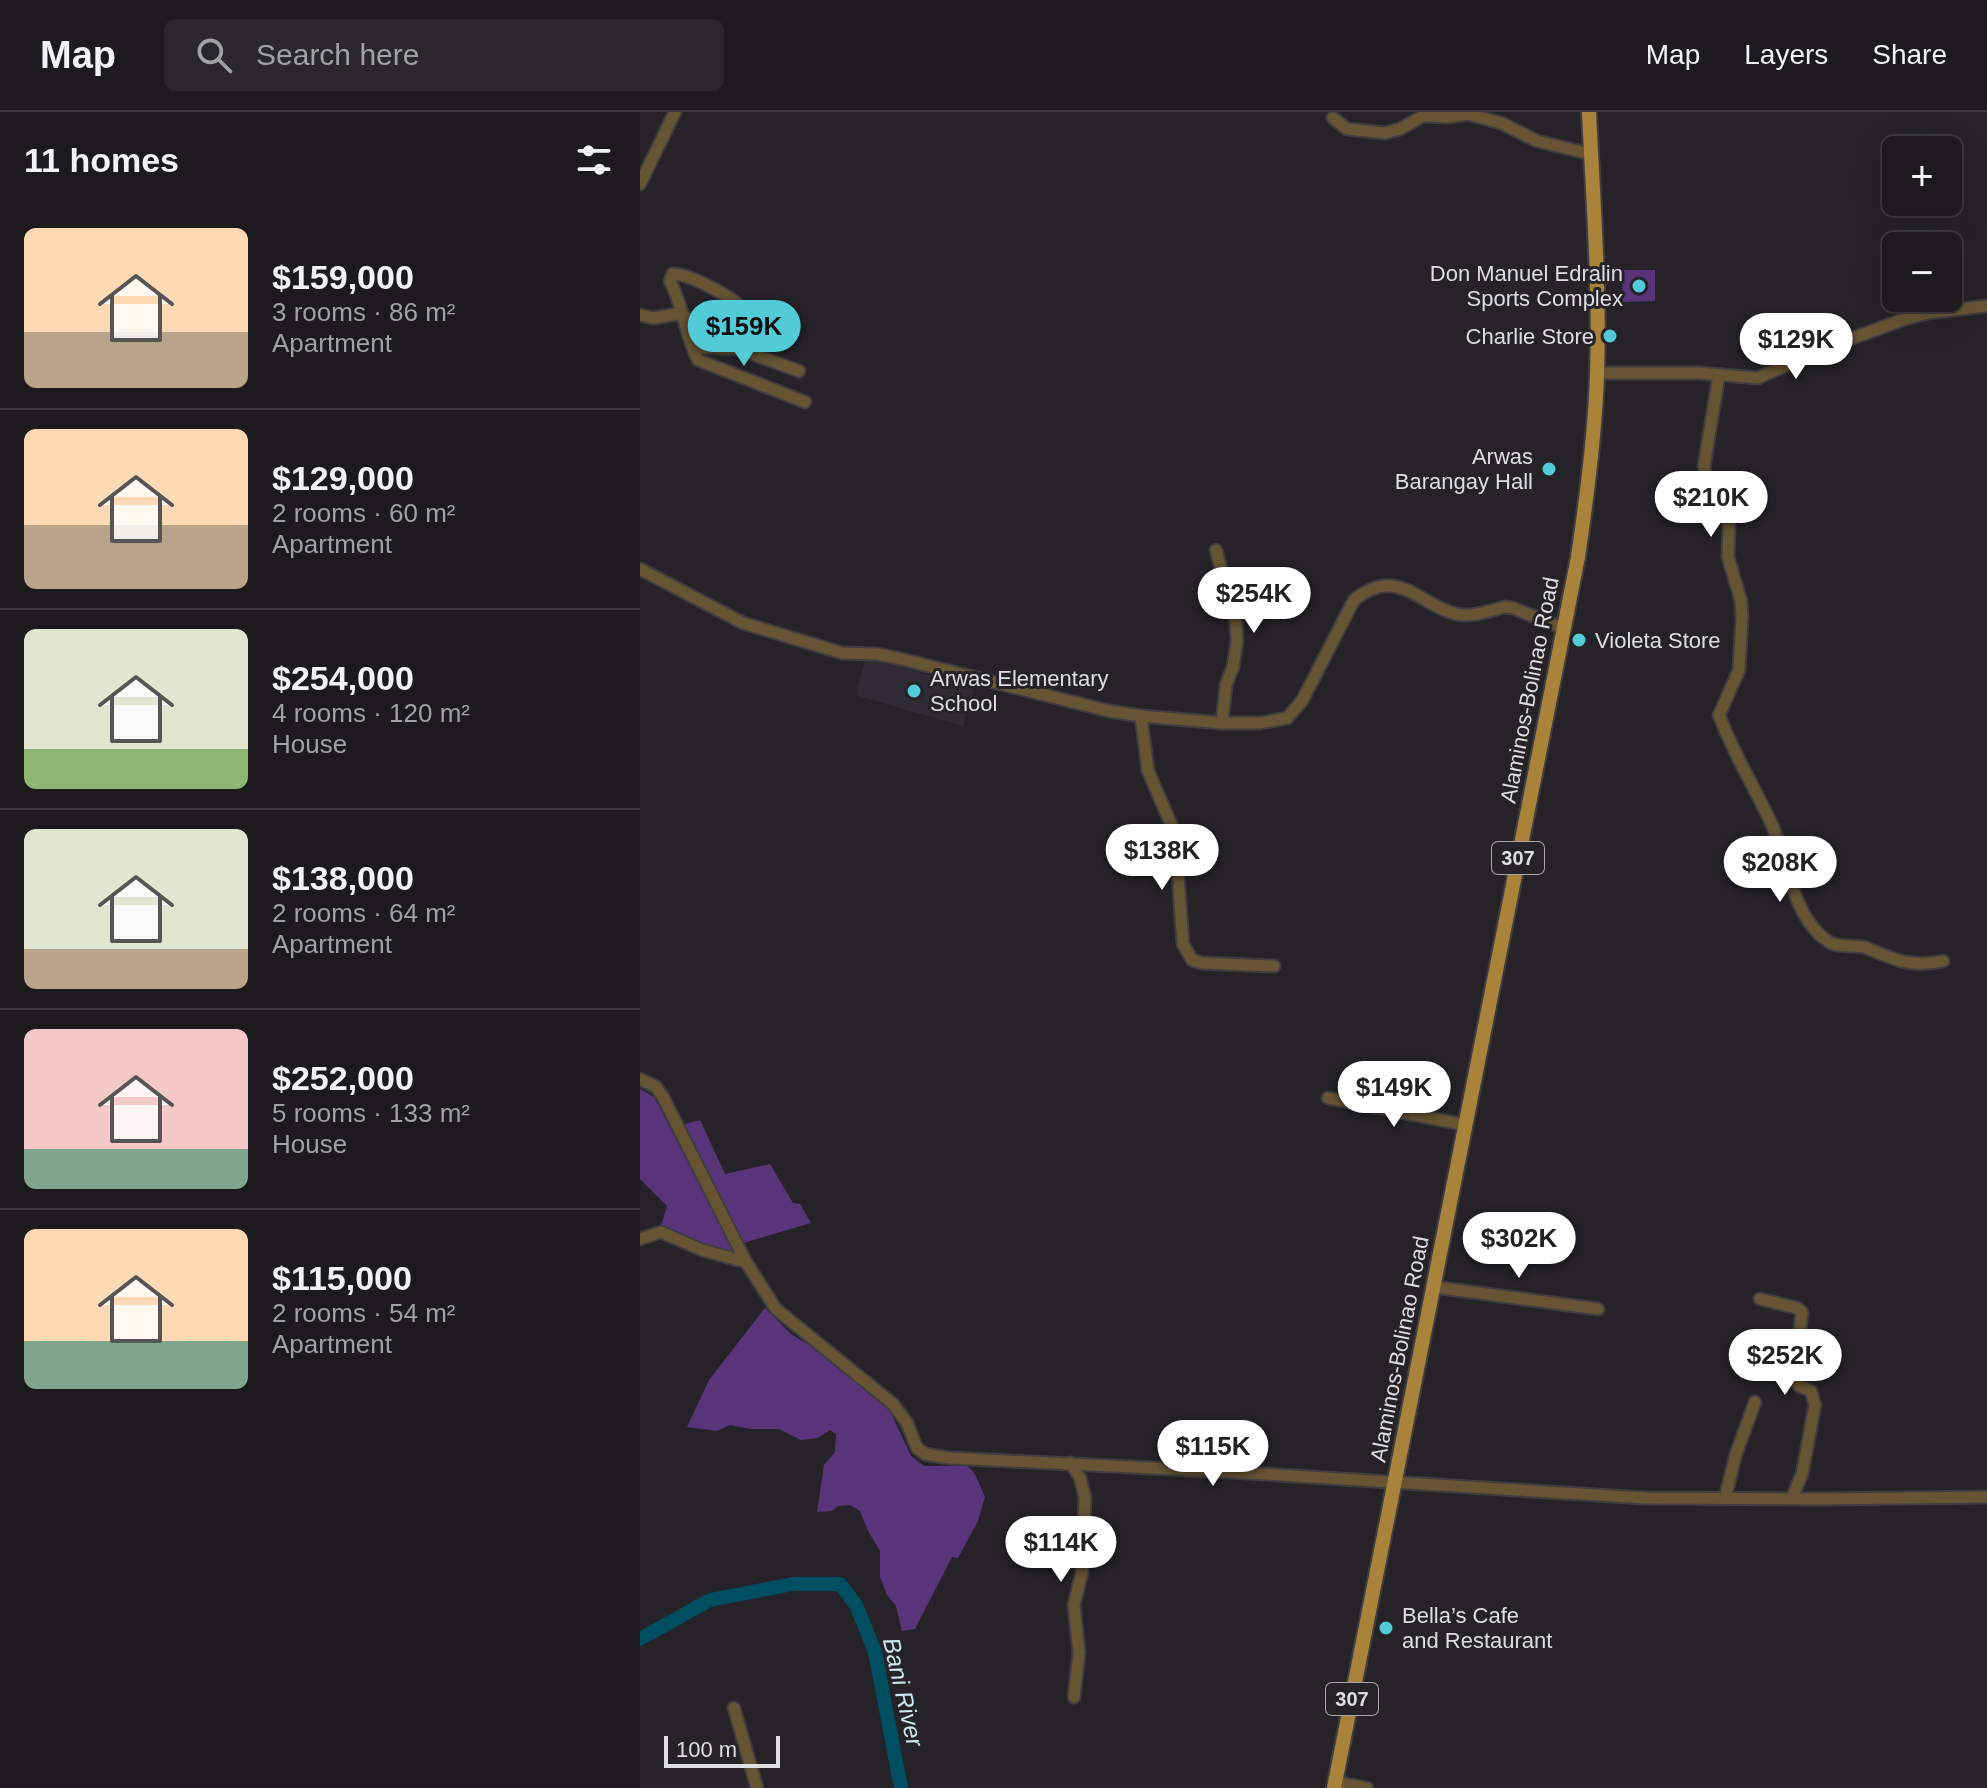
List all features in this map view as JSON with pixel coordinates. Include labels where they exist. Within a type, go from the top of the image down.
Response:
[{"type":"main road","name":"Alaminos-Bolinao Road","points":[[1335,1785],[1578,557],[1591,475],[1597,373],[1597,300],[1589,112]]},
{"type":"street","points":[[640,184],[675,112]]},
{"type":"street","points":[[1332,114],[1347,129],[1385,133],[1400,129],[1423,116],[1467,114],[1501,123],[1537,141],[1591,154]]},
{"type":"street","points":[[640,315],[654,318],[683,316],[745,321],[748,315],[741,305],[708,286],[685,275],[673,274],[670,281],[676,290],[683,316],[696,357],[704,364],[805,402]]},
{"type":"street","points":[[1597,373],[1758,378],[1820,350],[1905,319],[1939,311],[1987,306]]},
{"type":"street","points":[[693,347],[739,349],[799,371]]},
{"type":"street","points":[[1719,375],[1704,466],[1706,479],[1727,513],[1728,557],[1741,601],[1742,617],[1739,670],[1719,715],[1726,734],[1773,828],[1800,907],[1825,937],[1832,944],[1862,947],[1907,963],[1925,965],[1943,961]]},
{"type":"street","points":[[1216,550],[1236,623],[1237,641],[1237,652],[1226,685],[1222,723]]},
{"type":"street","points":[[640,569],[743,623],[842,653],[897,658],[1109,711],[1222,723],[1260,723],[1287,718],[1302,701],[1354,600],[1376,589],[1397,586],[1412,590],[1442,608],[1462,615],[1505,607],[1563,628]]},
{"type":"street","points":[[1141,716],[1148,771],[1175,833],[1181,928],[1187,954],[1192,960],[1202,963],[1274,966]]},
{"type":"street","points":[[640,1079],[656,1087],[663,1097],[746,1262],[776,1309],[893,1404],[907,1423],[917,1448],[925,1454],[1023,1463],[1395,1481],[1645,1498],[1987,1497]]},
{"type":"street","points":[[1328,1098],[1466,1125]]},
{"type":"street","points":[[640,1239],[661,1232],[702,1250],[746,1262]]},
{"type":"street","points":[[1434,1287],[1598,1309]]},
{"type":"street","points":[[1760,1299],[1802,1312],[1794,1378],[1799,1386],[1811,1391],[1815,1405],[1802,1474],[1792,1498]]},
{"type":"street","points":[[1725,1498],[1736,1454],[1755,1402]]},
{"type":"street","points":[[1071,1463],[1080,1478],[1085,1497],[1082,1572],[1074,1605],[1079,1653],[1074,1697]]},
{"type":"street","points":[[734,1708],[757,1788]]},
{"type":"street","points":[[1335,1785],[1367,1788]]},
{"type":"shaded area","name":"Don Manuel Edralin Sports Complex","points":[[1622,270],[1655,270],[1655,301],[1623,302]]},
{"type":"shaded area","name":"Arwas Elementary School","points":[[866,657],[974,688],[963,726],[855,695]]},
{"type":"shaded area","points":[[640,1089],[654,1097],[739,1259],[659,1232],[667,1206],[640,1179]]},
{"type":"shaded area","points":[[700,1120],[725,1174],[770,1164],[793,1203],[800,1204],[811,1223],[740,1244],[678,1126]]},
{"type":"shaded area","points":[[765,1308],[791,1334],[819,1351],[890,1411],[911,1456],[924,1466],[968,1466],[975,1474],[985,1497],[978,1521],[958,1558],[952,1557],[915,1629],[902,1631],[896,1606],[887,1595],[880,1577],[880,1551],[860,1511],[850,1505],[817,1512],[824,1465],[835,1452],[836,1434],[830,1430],[818,1438],[801,1440],[779,1429],[730,1425],[717,1431],[687,1427],[709,1380]]},
{"type":"waterway","name":"Bani River","points":[[640,1639],[710,1600],[793,1584],[840,1584],[856,1605],[875,1652],[901,1788]]},
{"type":"place","name":"Don Manuel Edralin Sports Complex","points":[[1639,286]]},
{"type":"place","name":"Charlie Store","points":[[1610,336]]},
{"type":"place","name":"Arwas Barangay Hall","points":[[1549,469]]},
{"type":"place","name":"Violeta Store","points":[[1579,640]]},
{"type":"place","name":"Arwas Elementary School","points":[[914,691]]},
{"type":"place","name":"Bella’s Cafe and Restaurant","points":[[1386,1628]]}]
